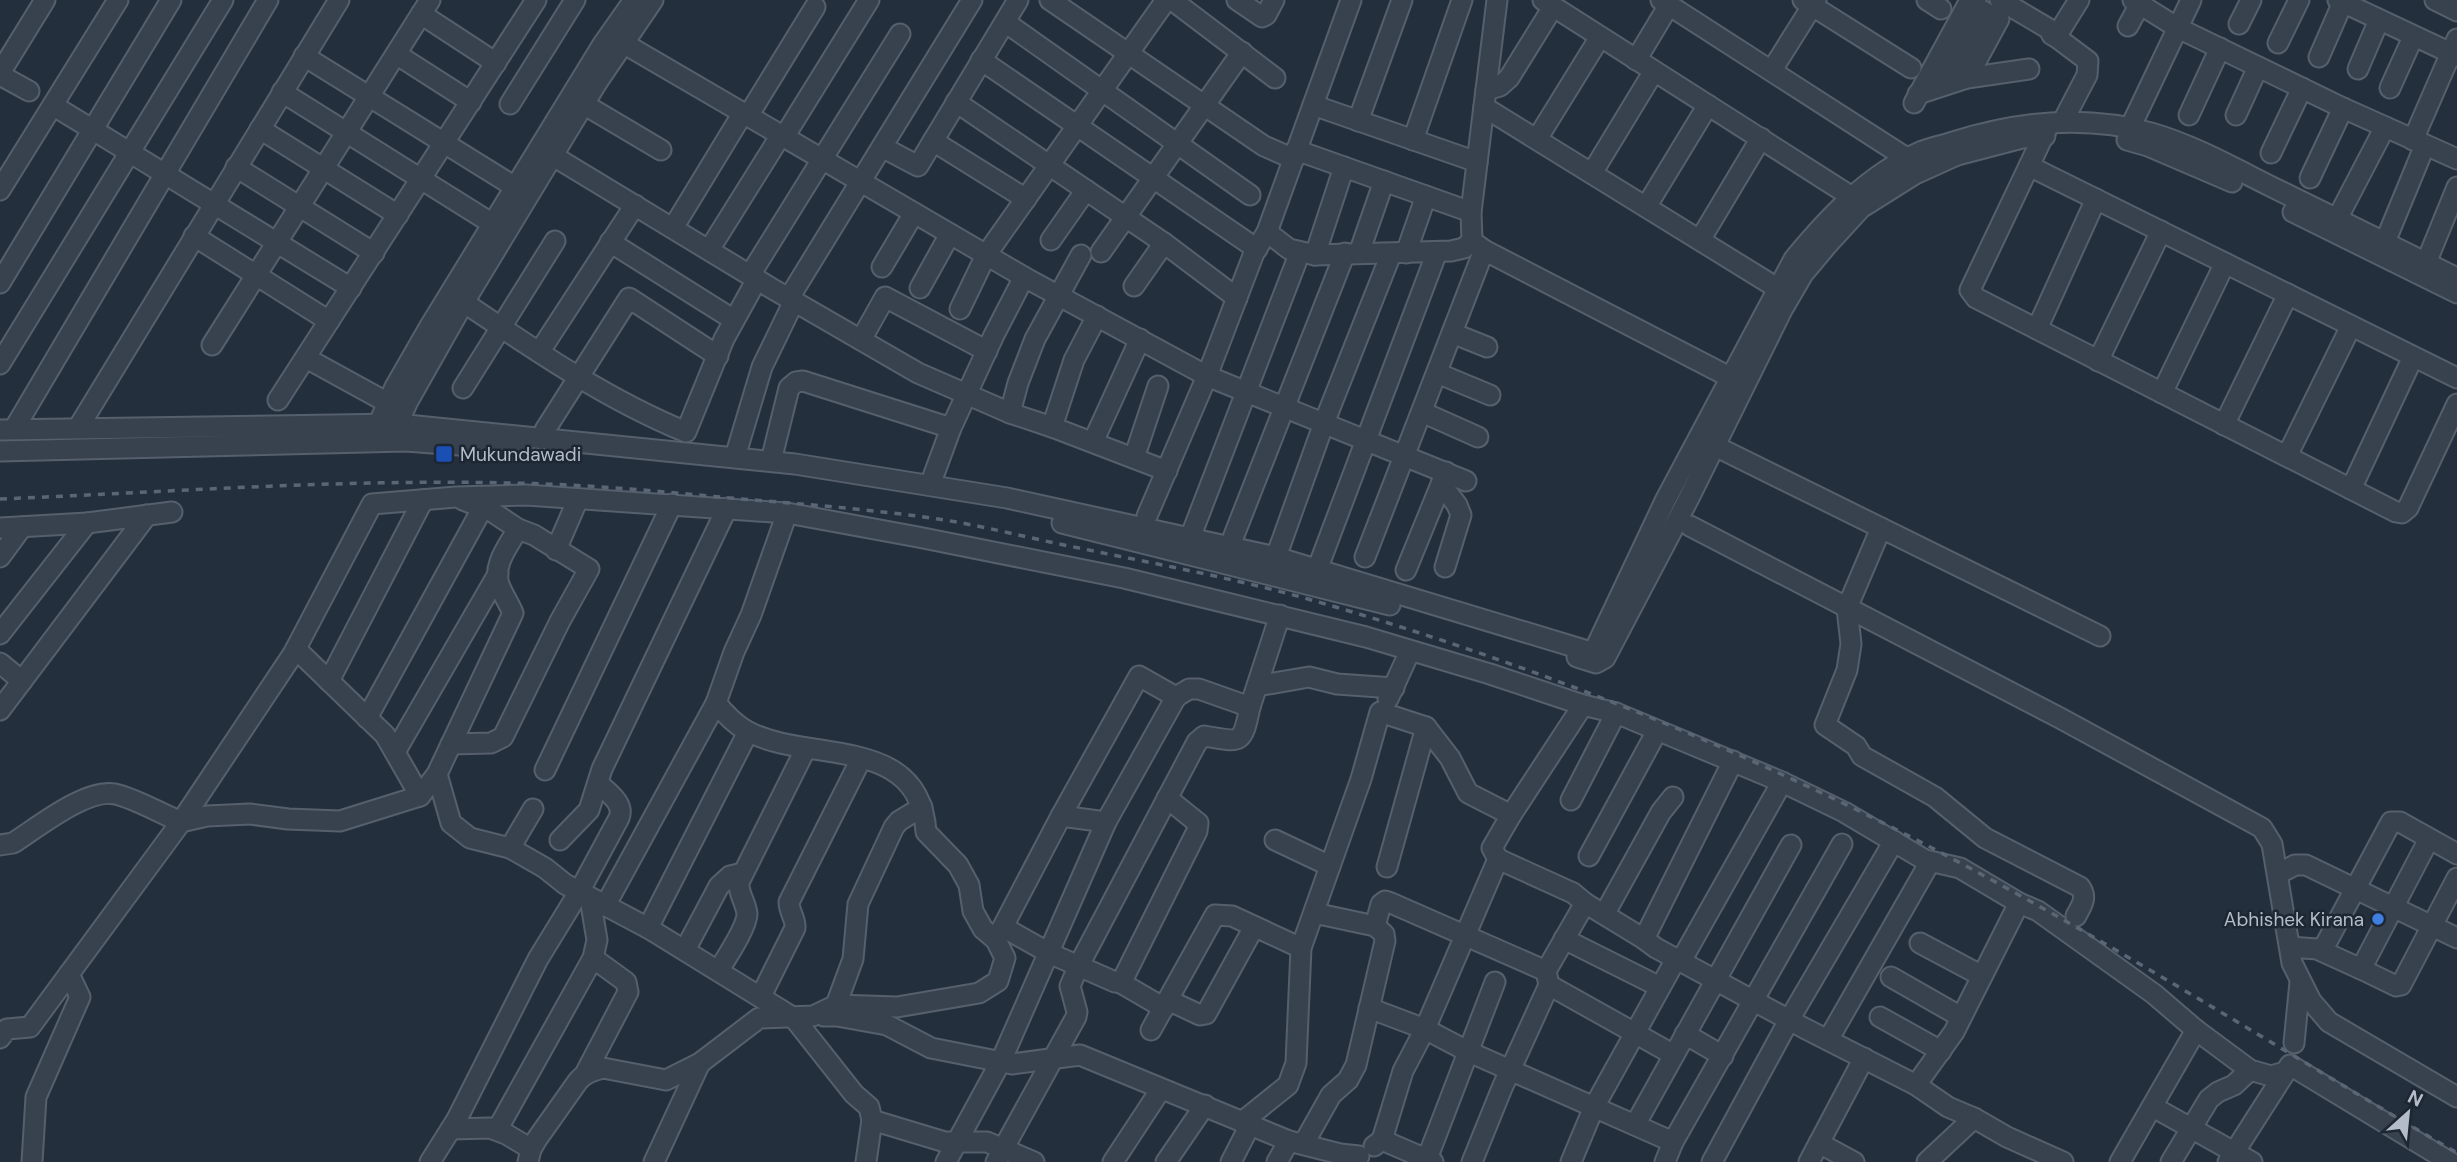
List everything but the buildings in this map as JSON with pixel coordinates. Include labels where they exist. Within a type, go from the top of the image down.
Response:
[{"type":"street","points":[[29,90],[0,74],[45,0]]},
{"type":"street","points":[[0,190],[118,0]]},
{"type":"street","points":[[0,283],[170,0]]},
{"type":"street","points":[[0,364],[223,0]]},
{"type":"street","points":[[7,430],[165,174],[268,0]]},
{"type":"street","points":[[78,428],[339,0]]},
{"type":"street","points":[[278,400],[536,0]]},
{"type":"street","points":[[510,104],[575,0]]},
{"type":"street","points":[[384,432],[457,298],[617,38],[634,0]]},
{"type":"street","points":[[617,38],[653,0]]},
{"type":"street","points":[[709,250],[869,0]]},
{"type":"street","points":[[882,147],[918,166],[1018,0]]},
{"type":"street","points":[[1050,0],[1072,6],[1129,54],[1264,146],[1344,167],[1471,212]]},
{"type":"street","points":[[960,309],[986,255],[1166,0]]},
{"type":"street","points":[[1172,0],[1275,78]]},
{"type":"street","points":[[1237,0],[1262,17],[1266,15],[1274,0]]},
{"type":"street","points":[[1147,516],[1262,240],[1351,0]]},
{"type":"street","points":[[1358,121],[1402,0]]},
{"type":"street","points":[[1413,140],[1462,0]]},
{"type":"street","points":[[1365,557],[1452,333],[1478,246],[1471,212],[1497,0]]},
{"type":"street","points":[[2000,0],[2049,29],[2052,36],[2088,61],[2087,75],[2029,166],[1970,290],[1976,298],[2396,512],[2405,512],[2457,404]]},
{"type":"street","points":[[2056,37],[2079,0]]},
{"type":"street","points":[[2130,128],[2191,0]]},
{"type":"street","points":[[2239,24],[2251,0]]},
{"type":"street","points":[[2278,43],[2299,0]]},
{"type":"street","points":[[2435,0],[2457,11]]},
{"type":"street","points":[[2319,57],[2341,1],[2413,37],[2455,50],[2419,142],[2385,242]]},
{"type":"street","points":[[735,457],[762,367],[792,300],[967,2]]},
{"type":"street","points":[[1772,70],[1811,2],[1911,68]]},
{"type":"street","points":[[2129,26],[2138,2],[2178,27],[2258,67],[2457,159]]},
{"type":"street","points":[[1485,99],[1508,78],[1548,3],[1852,197]]},
{"type":"street","points":[[1636,60],[1672,4],[1908,159]]},
{"type":"street","points":[[1967,78],[1999,19],[1976,5]]},
{"type":"street","points":[[1943,85],[1976,5]]},
{"type":"street","points":[[1976,5],[1916,98],[1943,85],[1967,78],[2029,69]]},
{"type":"street","points":[[212,345],[426,7],[496,63]]},
{"type":"street","points":[[673,228],[815,7]]},
{"type":"street","points":[[2358,69],[2379,20]]},
{"type":"street","points":[[1004,22],[1250,195]]},
{"type":"street","points":[[686,454],[686,432],[753,277],[900,34]]},
{"type":"street","points":[[1537,139],[1600,37]]},
{"type":"street","points":[[2390,88],[2413,37]]},
{"type":"street","points":[[617,38],[1024,277],[1207,376],[1405,456],[1444,478],[1466,481]]},
{"type":"street","points":[[2189,115],[2220,48]]},
{"type":"street","points":[[1010,413],[1035,339],[1060,296],[1091,254],[1126,217],[1242,52]]},
{"type":"street","points":[[396,54],[471,102]]},
{"type":"street","points":[[304,56],[515,187]]},
{"type":"street","points":[[981,60],[1154,179],[1262,240],[1308,253],[1399,253],[1478,246],[1738,382]]},
{"type":"street","points":[[2236,115],[2258,67]]},
{"type":"street","points":[[1592,173],[1654,71]]},
{"type":"street","points":[[2271,153],[2302,88]]},
{"type":"street","points":[[282,92],[500,228]]},
{"type":"street","points":[[1485,99],[1537,139],[1777,288]]},
{"type":"street","points":[[577,101],[661,150]]},
{"type":"street","points":[[956,102],[1164,243],[1237,298]]},
{"type":"street","points":[[1313,105],[1477,162]]},
{"type":"street","points":[[1646,207],[1708,105]]},
{"type":"street","points":[[54,106],[351,288]]},
{"type":"street","points":[[2310,178],[2343,108]]},
{"type":"street","points":[[0,451],[384,432],[769,472],[1009,510],[1605,658],[1738,382],[1852,197],[1887,171],[1930,149],[2011,126],[2052,127],[2108,123],[2130,128],[2189,146],[2457,278]]},
{"type":"street","points":[[1674,515],[1715,446],[1777,288],[1794,259],[1837,223],[1915,174],[1957,155],[2052,127]]},
{"type":"street","points":[[2052,127],[2064,134],[2107,135],[2148,146],[2213,173],[2457,293]]},
{"type":"street","points":[[2337,219],[2385,127]]},
{"type":"street","points":[[260,129],[398,215]]},
{"type":"street","points":[[1700,240],[1761,138]]},
{"type":"street","points":[[933,141],[1026,199]]},
{"type":"street","points":[[500,228],[515,187],[546,152]]},
{"type":"street","points":[[546,152],[918,373],[1010,413],[1167,471]]},
{"type":"street","points":[[2029,166],[2457,378]]},
{"type":"street","points":[[236,167],[374,253]]},
{"type":"street","points":[[1190,538],[1245,391],[1344,167]]},
{"type":"street","points":[[1229,548],[1285,407],[1384,181]]},
{"type":"street","points":[[2426,263],[2457,187]]},
{"type":"street","points":[[1051,240],[1086,190]]},
{"type":"street","points":[[1276,557],[1324,423],[1426,196]]},
{"type":"street","points":[[2037,329],[2096,199]]},
{"type":"street","points":[[540,351],[635,205]]},
{"type":"street","points":[[882,267],[914,213]]},
{"type":"street","points":[[2098,360],[2161,231]]},
{"type":"street","points":[[920,288],[950,234]]},
{"type":"street","points":[[194,236],[330,321]]},
{"type":"street","points":[[463,388],[555,241]]},
{"type":"street","points":[[610,242],[734,320]]},
{"type":"street","points":[[1134,286],[1164,243]]},
{"type":"street","points":[[1317,570],[1437,251]]},
{"type":"street","points":[[2162,393],[2225,263]]},
{"type":"street","points":[[929,485],[951,428],[1024,277]]},
{"type":"street","points":[[2224,425],[2288,295]]},
{"type":"street","points":[[861,340],[885,297],[987,351]]},
{"type":"street","points":[[457,298],[578,377],[656,420],[686,432]]},
{"type":"street","points":[[384,432],[388,404],[395,387],[457,298]]},
{"type":"street","points":[[545,430],[629,298],[718,356]]},
{"type":"street","points":[[1052,427],[1074,360],[1097,316]]},
{"type":"street","points":[[2287,456],[2351,326]]},
{"type":"street","points":[[1452,333],[1487,347]]},
{"type":"street","points":[[1093,442],[1140,339]]},
{"type":"street","points":[[2351,489],[2413,357]]},
{"type":"street","points":[[306,358],[388,404]]},
{"type":"street","points":[[1437,373],[1490,395]]},
{"type":"street","points":[[771,461],[789,388],[796,382],[803,381],[951,428]]},
{"type":"street","points":[[1134,458],[1158,386]]},
{"type":"street","points":[[1422,412],[1478,437]]},
{"type":"street","points":[[7,430],[227,428],[384,432],[771,461],[1007,498],[1276,557],[1596,655]]},
{"type":"street","points":[[1715,446],[2099,636]]},
{"type":"street","points":[[1444,478],[1460,511],[1445,567]]},
{"type":"street","points":[[1406,570],[1444,478]]},
{"type":"street","points":[[0,1038],[7,1029],[30,1027],[181,822],[296,649],[373,505],[456,497],[526,495],[787,513],[1124,578],[1366,636],[1616,713],[1782,782],[1844,811],[1930,862],[1960,868],[2019,903],[2071,925],[2196,1030],[2249,1070],[2271,1076],[2286,1072]]},
{"type":"street","points":[[451,744],[491,743],[503,737],[560,621],[589,569],[491,511],[456,497]]},
{"type":"street","points":[[556,550],[578,499]]},
{"type":"street","points":[[329,681],[423,500]]},
{"type":"street","points":[[545,770],[672,504]]},
{"type":"street","points":[[560,840],[589,810],[602,769],[727,508]]},
{"type":"street","points":[[367,718],[482,509]]},
{"type":"street","points":[[0,528],[87,523],[172,512]]},
{"type":"street","points":[[430,1162],[451,1129],[538,959],[591,899],[716,703],[787,513]]},
{"type":"street","points":[[0,710],[148,515]]},
{"type":"street","points":[[1674,515],[2060,718],[2262,828],[2272,844],[2292,963],[2311,1001],[2329,1022],[2455,1092]]},
{"type":"street","points":[[0,634],[87,523]]},
{"type":"street","points":[[0,558],[22,527]]},
{"type":"street","points":[[1881,528],[1847,608],[1851,644],[1847,670],[1825,725],[1856,746],[1862,756],[1935,797],[1985,838],[2080,887],[2084,892],[2084,902],[2071,925]]},
{"type":"street","points":[[0,845],[13,843],[82,800],[99,793],[116,794],[181,822],[208,816],[250,814],[340,821],[420,796],[437,774],[513,613],[499,586],[498,565],[518,529]]},
{"type":"street","points":[[395,752],[498,574]]},
{"type":"street","points":[[999,1155],[1076,1017],[1070,986],[1079,965],[1200,739],[1204,736],[1233,741],[1245,733],[1256,686],[1280,615]]},
{"type":"street","points":[[1851,644],[1864,632],[1882,626]]},
{"type":"street","points":[[296,649],[385,735],[420,796]]},
{"type":"street","points":[[1231,1162],[1246,1124],[1288,1085],[1293,1076],[1296,1063],[1301,948],[1361,779],[1380,712],[1410,651]]},
{"type":"street","points":[[0,663],[22,681]]},
{"type":"street","points":[[804,1017],[836,1005],[897,1007],[979,993],[998,981],[1005,958],[1000,933],[1139,676],[1176,697]]},
{"type":"street","points":[[1256,686],[1309,677],[1338,684],[1394,688]]},
{"type":"street","points":[[964,1149],[1105,822],[1176,697],[1189,689],[1199,689],[1250,707]]},
{"type":"street","points":[[716,703],[727,718],[748,732],[806,748],[842,753],[892,768],[916,792],[922,807],[926,832],[958,865],[969,885],[973,911],[983,929],[1000,933],[1166,1004],[1200,1015],[1206,1014],[1254,927]]},
{"type":"street","points":[[1583,705],[1492,848],[1498,859],[1573,893],[1678,960],[1916,1085],[1948,1107],[2063,1162]]},
{"type":"street","points":[[1380,712],[1426,727],[1450,758],[1468,793],[1511,815]]},
{"type":"street","points":[[1571,800],[1616,713]]},
{"type":"street","points":[[1387,867],[1426,727]]},
{"type":"street","points":[[1589,856],[1657,731]]},
{"type":"street","points":[[648,928],[748,732]]},
{"type":"street","points":[[719,970],[747,920],[745,905],[738,890],[743,873],[806,748]]},
{"type":"street","points":[[761,996],[796,922],[789,909],[789,902],[861,759]]},
{"type":"street","points":[[1644,939],[1733,761]]},
{"type":"street","points":[[437,774],[451,823],[470,838],[510,848],[591,899],[648,928],[761,996],[804,1017],[854,1094],[869,1107],[872,1120],[866,1162]]},
{"type":"street","points":[[1571,1162],[1594,1107],[1660,987],[1782,782]]},
{"type":"street","points":[[498,1130],[593,958],[597,940],[591,899],[622,812],[620,804],[598,783]]},
{"type":"street","points":[[1605,913],[1661,812],[1673,797]]},
{"type":"street","points":[[1121,983],[1197,831],[1198,823],[1167,798]]},
{"type":"street","points":[[836,1005],[853,959],[858,904],[894,827],[922,807]]},
{"type":"street","points":[[510,848],[533,809]]},
{"type":"street","points":[[1061,816],[1105,822]]},
{"type":"street","points":[[2322,951],[2391,822],[2400,822],[2457,854]]},
{"type":"street","points":[[2361,969],[2430,839]]},
{"type":"street","points":[[1275,840],[1330,866]]},
{"type":"street","points":[[1712,1162],[1789,1020],[1894,841]]},
{"type":"street","points":[[1665,1162],[1842,844]]},
{"type":"street","points":[[1635,1125],[1791,845]]},
{"type":"street","points":[[585,1074],[603,1068],[666,1080],[700,1063],[759,1018],[837,1016],[887,1025],[931,1048],[1012,1064],[1080,1055],[1246,1124],[1297,1142],[1359,1159],[1382,1140],[1403,1071],[1425,1029],[1498,859]]},
{"type":"street","points":[[1828,1040],[1930,862]]},
{"type":"street","points":[[2278,874],[2300,864],[2457,938]]},
{"type":"street","points":[[685,950],[719,886],[730,876],[743,873]]},
{"type":"street","points":[[2290,947],[2308,947],[2322,951],[2396,986],[2401,985],[2457,878]]},
{"type":"street","points":[[1375,926],[1381,904],[1385,901],[1464,934],[1547,978],[1674,1055]]},
{"type":"street","points":[[1472,1162],[1564,939],[1585,903]]},
{"type":"street","points":[[1916,1085],[1954,1032],[2019,903]]},
{"type":"street","points":[[1277,1162],[1297,1142],[1331,1095],[1352,1074],[1385,942],[1384,934],[1375,926],[1314,913]]},
{"type":"street","points":[[1151,1030],[1215,915],[1232,916],[1301,948]]},
{"type":"street","points":[[1564,939],[1660,987]]},
{"type":"street","points":[[1920,943],[1982,976]]},
{"type":"street","points":[[451,1129],[498,1130],[529,1155],[585,1074],[628,992],[626,982],[593,958]]},
{"type":"street","points":[[32,1162],[36,1097],[80,997],[69,974]]},
{"type":"street","points":[[1891,976],[1961,1017]]},
{"type":"street","points":[[2294,1044],[2301,979]]},
{"type":"street","points":[[1382,1140],[1430,1161],[1467,1051],[1495,982]]},
{"type":"street","points":[[1369,1008],[1425,1029],[1467,1051],[1674,1142]]},
{"type":"street","points":[[1880,1017],[1941,1051]]},
{"type":"street","points":[[2120,1162],[2196,1030]]},
{"type":"street","points":[[1685,1034],[1723,1056]]},
{"type":"street","points":[[1809,1162],[1864,1058]]},
{"type":"street","points":[[654,1162],[700,1063]]},
{"type":"street","points":[[2231,1158],[2290,1065],[2451,1162]]},
{"type":"street","points":[[2171,1162],[2209,1099],[2234,1084],[2249,1070]]},
{"type":"street","points":[[1113,1162],[1161,1089]]},
{"type":"street","points":[[1166,1162],[1205,1105]]},
{"type":"street","points":[[2153,1107],[2192,1128],[2231,1158],[2252,1162]]},
{"type":"street","points":[[1927,1162],[1974,1118]]},
{"type":"street","points":[[872,1120],[964,1149]]},
{"type":"street","points":[[946,1162],[964,1149],[982,1141],[999,1155],[1034,1162]]},
{"type":"street","points":[[1819,1143],[1854,1162]]},
{"type":"railway","points":[[0,499],[382,483],[509,483],[620,488],[938,519],[1280,591],[1436,638],[1562,683],[1687,732],[1809,787],[1893,828],[2056,916],[2457,1153]]},
{"type":"place","name":"Mukundawadi","points":[[444,454]]},
{"type":"place","name":"Abhishek Kirana","points":[[2378,919]]}]
